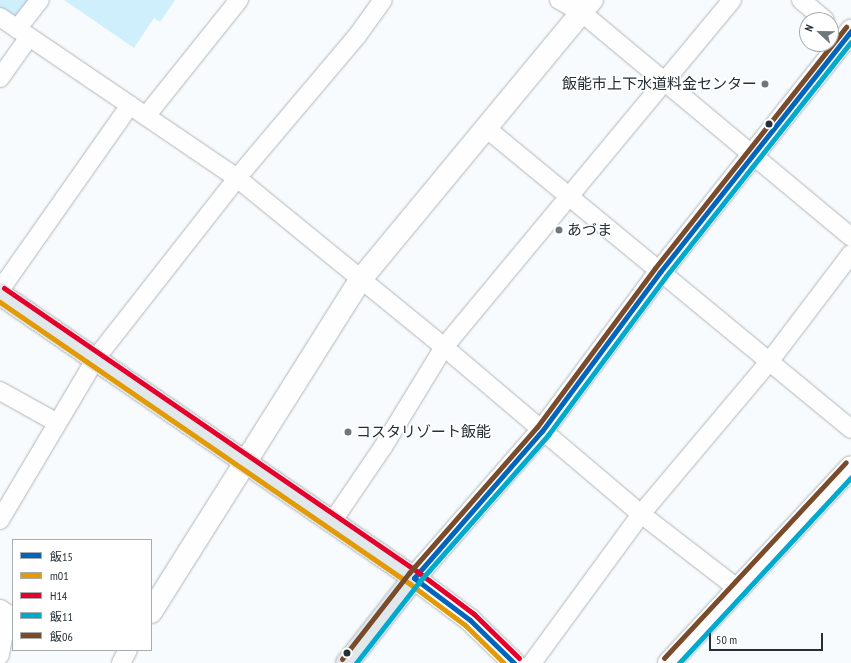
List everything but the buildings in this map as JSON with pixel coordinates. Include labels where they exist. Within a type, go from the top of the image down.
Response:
[{"type":"main road","points":[[0,294],[96,358],[244,462],[414,578],[346,663]]},
{"type":"street","points":[[0,78],[40,0]]},
{"type":"street","points":[[146,116],[239,0]]},
{"type":"street","points":[[0,520],[56,422],[96,358],[237,178],[357,36],[383,0]]},
{"type":"street","points":[[559,0],[586,6],[665,82],[851,237]]},
{"type":"street","points":[[332,522],[383,447],[444,347],[732,0]]},
{"type":"street","points":[[801,0],[815,12]]},
{"type":"street","points":[[152,610],[360,279],[586,6]]},
{"type":"street","points":[[0,17],[237,178],[444,347],[641,514],[738,589]]},
{"type":"street","points":[[514,663],[470,620],[414,578],[542,431],[660,272],[845,34]]},
{"type":"street","points":[[0,290],[130,105]]},
{"type":"street","points":[[486,128],[851,430]]},
{"type":"street","points":[[532,663],[641,514],[769,362],[851,254]]},
{"type":"street","points":[[0,391],[56,422]]},
{"type":"street","points":[[669,663],[851,466]]},
{"type":"street","points":[[0,609],[11,616],[6,623],[0,656]]},
{"type":"street","points":[[121,663],[127,651]]},
{"type":"shaded area","points":[[0,0],[40,0],[17,29],[0,17]]},
{"type":"shaded area","points":[[64,0],[175,0],[160,22],[154,18],[134,48]]},
{"type":"transit line","name":"飯06","points":[[342,659],[409,573],[537,427],[655,268],[846,27]]},
{"type":"transit line","name":"飯15","points":[[414,578],[542,431],[660,272],[851,31]]},
{"type":"transit line","name":"飯11","points":[[356,663],[419,582],[548,435],[666,276],[851,42]]},
{"type":"transit line","name":"H14","points":[[4,288],[418,572],[474,614],[519,658]]},
{"type":"transit line","name":"m01","points":[[0,302],[410,584],[465,625],[504,663]]},
{"type":"transit line","name":"飯06","points":[[664,658],[846,462]]},
{"type":"transit line","name":"飯11","points":[[679,663],[851,477]]},
{"type":"transit line","name":"飯15","points":[[414,578],[470,620],[514,663]]},
{"type":"place","name":"飯能市上下水道料金センター","points":[[765,84]]},
{"type":"place","name":"あづま","points":[[559,230]]},
{"type":"place","name":"コスタリゾート飯能","points":[[348,432]]}]
